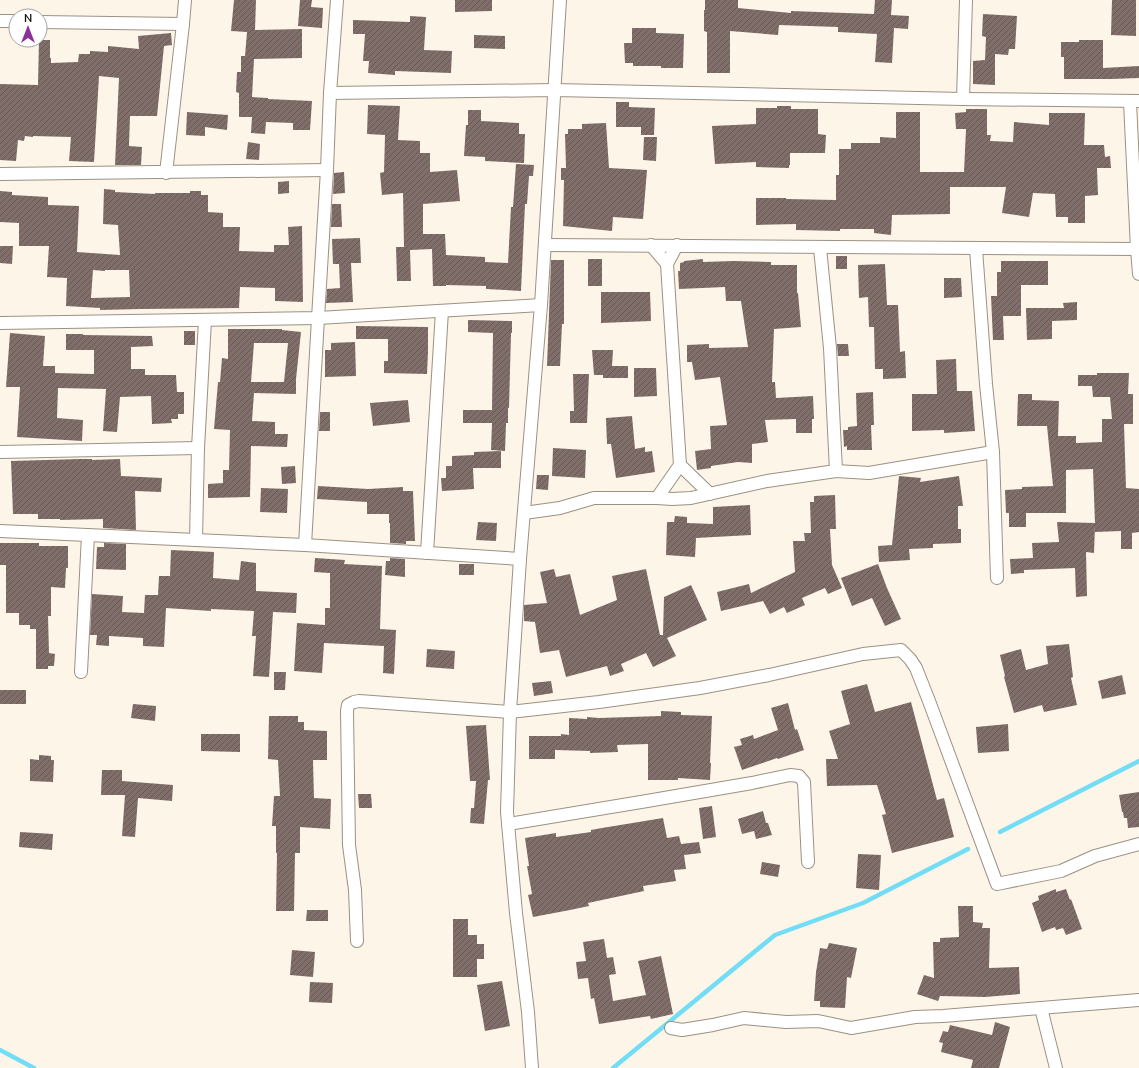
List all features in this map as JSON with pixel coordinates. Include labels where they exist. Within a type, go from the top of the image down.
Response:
[{"type":"street","points":[[166,173],[183,24],[184,0]]},
{"type":"street","points":[[305,545],[327,170],[330,93],[337,0]]},
{"type":"street","points":[[532,1068],[528,1012],[516,913],[507,812],[510,712],[520,559],[542,305],[560,0]]},
{"type":"street","points":[[964,99],[966,0]]},
{"type":"street","points":[[48,22],[183,24]]},
{"type":"street","points":[[330,93],[554,90],[1134,102],[1137,249],[1139,274]]},
{"type":"street","points":[[0,174],[327,170]]},
{"type":"street","points":[[545,245],[1137,249]]},
{"type":"street","points":[[651,245],[668,264]]},
{"type":"street","points":[[657,498],[680,464],[668,264],[676,245]]},
{"type":"street","points":[[820,248],[830,348],[836,471]]},
{"type":"street","points":[[976,249],[986,384],[993,452],[997,578]]},
{"type":"street","points":[[0,323],[318,318],[542,305]]},
{"type":"street","points":[[427,553],[442,311]]},
{"type":"street","points":[[196,540],[198,448],[205,320]]},
{"type":"street","points":[[0,452],[198,448]]},
{"type":"street","points":[[524,513],[560,508],[594,498],[691,498],[767,481],[836,471],[870,473],[993,452]]},
{"type":"street","points":[[680,464],[710,494]]},
{"type":"street","points":[[0,531],[305,545],[520,559]]},
{"type":"street","points":[[81,672],[88,535]]},
{"type":"street","points":[[357,941],[355,890],[350,845],[347,711],[348,705],[354,702],[510,712],[599,702],[700,688],[769,675],[863,654],[901,650],[916,668],[997,884],[1061,871],[1095,856],[1139,844]]},
{"type":"street","points":[[508,824],[655,800],[790,775],[800,776],[804,782],[808,862]]},
{"type":"street","points":[[671,1028],[682,1030],[744,1018],[786,1022],[818,1021],[851,1028],[915,1018],[1139,1000]]},
{"type":"street","points":[[1041,1008],[1056,1068]]},
{"type":"building","points":[[234,0],[256,0],[255,30],[302,29],[302,58],[254,59],[252,97],[312,101],[310,130],[293,130],[293,123],[266,122],[265,134],[251,133],[252,117],[239,117],[239,93],[236,92],[237,72],[241,72],[241,56],[245,56],[247,32],[231,31]]},
{"type":"building","points":[[300,0],[312,0],[311,7],[323,8],[322,28],[298,26]]},
{"type":"building","points":[[455,0],[492,0],[492,11],[455,12]]},
{"type":"building","points":[[705,0],[738,0],[738,8],[791,13],[791,11],[874,14],[875,0],[892,0],[891,15],[909,16],[908,29],[894,28],[892,63],[875,62],[877,34],[838,32],[838,27],[779,25],[778,35],[730,31],[730,73],[707,73],[707,32],[704,31]]},
{"type":"building","points":[[1112,0],[1136,0],[1136,36],[1111,35]]},
{"type":"building","points":[[983,14],[1017,16],[1015,49],[1009,49],[1008,55],[995,54],[995,85],[973,84],[973,61],[985,60],[986,37],[982,36]]},
{"type":"building","points":[[410,16],[426,17],[424,50],[452,51],[451,73],[395,71],[395,75],[368,73],[369,61],[363,61],[365,34],[353,34],[353,20],[410,22]]},
{"type":"building","points":[[632,28],[656,28],[656,33],[684,34],[683,68],[633,66],[633,63],[625,63],[624,43],[632,43]]},
{"type":"building","points":[[171,33],[172,45],[164,46],[157,116],[130,116],[129,146],[142,147],[141,165],[115,165],[119,78],[99,76],[94,162],[69,161],[71,137],[33,136],[25,136],[24,141],[18,140],[16,161],[0,160],[0,84],[38,85],[39,48],[48,48],[48,40],[50,40],[51,63],[78,62],[79,54],[90,54],[90,51],[108,52],[108,46],[139,49],[138,36]]},
{"type":"building","points":[[474,35],[505,36],[505,49],[474,48]]},
{"type":"building","points":[[1079,40],[1103,40],[1103,68],[1139,66],[1139,78],[1064,79],[1064,57],[1061,57],[1061,42],[1079,42]]},
{"type":"building","points":[[616,102],[629,102],[629,107],[655,108],[654,135],[641,135],[641,127],[616,127]]},
{"type":"building","points":[[368,105],[400,106],[398,140],[420,141],[420,153],[430,153],[430,172],[457,170],[460,201],[423,204],[423,234],[445,234],[446,255],[485,257],[485,262],[508,263],[511,207],[513,207],[516,164],[534,165],[533,176],[529,176],[527,204],[525,204],[521,291],[486,289],[486,286],[433,286],[432,249],[410,250],[411,281],[397,281],[396,247],[404,247],[403,193],[382,195],[380,173],[384,172],[385,135],[367,134]]},
{"type":"building","points":[[777,106],[791,106],[791,109],[818,109],[818,134],[826,135],[825,153],[790,153],[789,168],[756,167],[756,162],[715,164],[712,126],[756,124],[756,108],[777,108]]},
{"type":"building","points":[[966,109],[987,109],[987,135],[991,135],[990,141],[1013,142],[1014,122],[1049,125],[1049,113],[1085,113],[1084,145],[1104,145],[1105,157],[1110,156],[1111,168],[1097,168],[1098,195],[1085,196],[1085,223],[1068,223],[1068,217],[1056,217],[1055,194],[1033,193],[1029,217],[1002,213],[1006,187],[950,187],[950,214],[892,215],[891,235],[874,233],[874,229],[840,229],[840,231],[796,230],[796,224],[756,225],[756,198],[836,200],[836,175],[839,175],[839,149],[851,149],[851,143],[880,143],[880,137],[896,138],[896,112],[920,112],[920,172],[964,172],[966,129],[956,129],[955,113],[966,112]]},
{"type":"building","points":[[468,110],[481,110],[481,121],[519,123],[519,134],[525,134],[524,163],[485,161],[485,157],[464,156],[466,125],[468,125]]},
{"type":"building","points":[[187,112],[228,115],[227,130],[205,127],[205,136],[186,135]]},
{"type":"building","points":[[606,123],[609,168],[647,170],[643,219],[613,217],[612,231],[563,226],[564,180],[561,180],[561,168],[566,168],[565,134],[568,134],[568,129],[582,129],[582,124]]},
{"type":"building","points":[[644,137],[657,137],[656,161],[643,160]]},
{"type":"building","points":[[248,142],[260,144],[259,160],[246,159]]},
{"type":"building","points":[[344,172],[345,193],[333,194],[334,173]]},
{"type":"building","points":[[289,181],[289,193],[278,194],[278,182]]},
{"type":"building","points":[[104,189],[115,190],[115,192],[155,194],[190,193],[190,191],[201,191],[201,195],[208,195],[208,212],[223,213],[223,227],[240,227],[239,251],[274,252],[274,245],[289,245],[288,227],[302,226],[303,302],[275,301],[275,288],[240,287],[239,308],[100,310],[100,308],[66,306],[67,278],[47,277],[49,246],[19,246],[19,223],[0,222],[0,191],[12,192],[12,195],[48,197],[48,205],[79,206],[77,252],[120,255],[118,225],[103,224]],"holes":[[[93,270],[129,270],[130,297],[91,298]]]},
{"type":"building","points":[[332,204],[341,204],[342,227],[331,227]]},
{"type":"building","points":[[360,238],[361,263],[351,263],[353,302],[326,303],[327,289],[340,288],[339,264],[333,264],[332,239]]},
{"type":"building","points":[[0,246],[13,246],[12,264],[0,263]]},
{"type":"building","points":[[836,256],[847,256],[847,269],[836,269]]},
{"type":"building","points":[[588,259],[602,259],[602,286],[588,286]]},
{"type":"building","points":[[703,259],[703,262],[771,262],[771,265],[797,265],[797,293],[801,327],[774,329],[772,382],[775,382],[776,398],[813,396],[814,419],[812,419],[812,433],[796,433],[796,419],[765,420],[768,442],[752,444],[752,463],[738,462],[711,466],[711,468],[697,470],[695,451],[711,449],[710,426],[727,425],[720,377],[695,380],[692,362],[687,362],[687,345],[709,344],[709,348],[748,347],[741,301],[726,301],[725,287],[679,289],[678,271],[680,271],[680,263],[684,261]]},
{"type":"building","points":[[551,260],[564,260],[564,324],[562,324],[560,366],[547,366]]},
{"type":"building","points":[[1001,261],[1048,261],[1048,285],[1021,285],[1021,316],[1003,316],[1004,340],[993,340],[991,296],[997,296],[997,272],[1001,272]]},
{"type":"building","points":[[885,264],[887,305],[898,305],[900,352],[905,351],[906,378],[883,379],[883,369],[875,369],[874,327],[869,327],[868,297],[859,298],[858,265]]},
{"type":"building","points":[[944,278],[961,278],[962,297],[944,298]]},
{"type":"building","points":[[601,292],[650,292],[651,321],[601,323]]},
{"type":"building","points":[[1077,302],[1077,320],[1052,321],[1052,339],[1027,340],[1026,308],[1064,308],[1063,303]]},
{"type":"building","points":[[468,320],[512,321],[509,408],[508,423],[506,423],[505,451],[491,450],[492,423],[463,423],[463,410],[492,410],[493,333],[468,332]]},
{"type":"building","points":[[356,326],[428,327],[427,374],[384,373],[384,361],[388,361],[388,339],[356,339]]},
{"type":"building","points":[[228,329],[282,329],[301,332],[296,379],[296,394],[254,393],[252,421],[275,422],[275,434],[288,434],[287,447],[251,446],[250,497],[208,498],[208,484],[223,483],[223,470],[229,470],[230,430],[214,429],[218,382],[220,382],[222,358],[228,359]],"holes":[[[254,343],[288,343],[284,382],[251,382]]]},
{"type":"building","points":[[184,331],[195,331],[195,345],[184,345]]},
{"type":"building","points":[[10,333],[45,336],[43,366],[55,366],[55,373],[94,374],[94,350],[66,350],[66,334],[152,336],[153,346],[131,347],[131,369],[145,369],[145,375],[176,375],[177,392],[184,392],[184,414],[178,414],[178,419],[171,419],[172,423],[152,424],[151,396],[120,397],[117,432],[103,431],[106,389],[58,388],[57,418],[83,420],[82,441],[17,437],[20,387],[6,387]]},
{"type":"building","points":[[355,342],[356,376],[325,377],[325,350],[331,350],[331,343]]},
{"type":"building","points":[[837,344],[848,344],[849,356],[838,356]]},
{"type":"building","points":[[592,350],[613,350],[612,366],[628,366],[628,378],[603,378],[603,375],[594,375]]},
{"type":"building","points":[[956,359],[957,391],[972,391],[975,431],[944,433],[944,430],[912,431],[912,394],[937,394],[936,360]]},
{"type":"building","points":[[634,368],[656,368],[657,396],[634,397]]},
{"type":"building","points":[[1097,373],[1129,373],[1128,394],[1133,394],[1133,424],[1124,424],[1126,488],[1139,489],[1139,532],[1132,533],[1132,549],[1121,549],[1121,531],[1095,532],[1095,526],[1094,553],[1086,552],[1087,596],[1076,597],[1075,568],[1024,570],[1024,573],[1011,574],[1010,559],[1033,558],[1032,543],[1059,542],[1057,522],[1095,523],[1093,469],[1066,470],[1066,513],[1026,513],[1026,527],[1009,527],[1009,513],[1006,513],[1005,490],[1022,489],[1022,487],[1053,486],[1047,426],[1017,426],[1018,394],[1032,394],[1032,400],[1059,401],[1058,436],[1076,436],[1076,443],[1102,442],[1102,419],[1112,419],[1110,397],[1093,397],[1092,386],[1078,386],[1078,375],[1097,375]]},
{"type":"building","points":[[573,374],[589,374],[587,423],[570,423],[570,411],[574,411]]},
{"type":"building","points":[[873,392],[874,425],[871,425],[872,450],[847,450],[847,446],[844,447],[843,430],[848,430],[848,427],[857,426],[856,393]]},
{"type":"building","points":[[408,400],[410,422],[373,426],[370,403]]},
{"type":"building","points":[[320,412],[330,412],[330,431],[319,431]]},
{"type":"building","points":[[632,416],[635,449],[645,447],[645,452],[652,451],[655,472],[616,478],[611,444],[607,444],[606,418]]},
{"type":"building","points":[[553,448],[586,450],[585,478],[552,476]]},
{"type":"building","points":[[501,451],[501,468],[473,468],[474,489],[442,491],[441,478],[446,478],[446,466],[452,466],[452,456],[474,455],[474,452]]},
{"type":"building","points":[[120,459],[121,476],[162,478],[161,492],[135,491],[136,530],[103,528],[103,519],[38,519],[38,514],[13,514],[11,461]]},
{"type":"building","points":[[295,466],[296,483],[282,484],[281,467]]},
{"type":"building","points":[[537,475],[549,475],[548,490],[536,489]]},
{"type":"building","points":[[899,476],[921,478],[920,482],[959,476],[963,506],[958,506],[958,529],[961,529],[961,543],[933,544],[933,548],[909,549],[910,560],[879,562],[878,546],[892,545]]},
{"type":"building","points":[[318,486],[368,489],[403,487],[403,491],[413,491],[415,541],[406,541],[406,544],[390,543],[389,514],[367,514],[367,502],[317,499]]},
{"type":"building","points":[[261,488],[288,489],[287,513],[260,512]]},
{"type":"building","points":[[835,495],[836,529],[830,529],[832,565],[842,588],[828,594],[825,588],[802,598],[805,605],[787,613],[784,607],[770,614],[763,601],[721,611],[717,592],[749,584],[751,593],[795,572],[793,541],[805,541],[804,533],[811,533],[810,502],[814,502],[814,496]]},
{"type":"building","points":[[750,505],[751,535],[696,538],[695,557],[666,555],[667,522],[674,522],[675,516],[687,517],[687,523],[713,524],[713,507]]},
{"type":"building","points":[[478,522],[497,523],[496,541],[476,540]]},
{"type":"building","points":[[0,543],[39,543],[39,546],[68,546],[68,568],[66,568],[65,588],[51,587],[51,616],[48,616],[49,653],[55,654],[54,666],[48,666],[48,669],[36,669],[36,629],[30,629],[30,625],[19,625],[19,613],[6,613],[6,565],[0,565]]},
{"type":"building","points":[[104,543],[126,544],[126,570],[96,569],[97,547],[104,547]]},
{"type":"building","points":[[171,550],[214,552],[213,578],[239,580],[241,561],[256,563],[256,591],[297,593],[296,613],[273,612],[269,677],[253,676],[256,636],[252,636],[254,611],[211,609],[211,611],[166,608],[164,647],[143,646],[143,638],[109,636],[109,646],[96,645],[97,635],[90,635],[92,594],[123,596],[122,612],[144,613],[145,595],[158,595],[159,576],[170,576]]},
{"type":"building","points":[[315,558],[345,560],[344,564],[382,566],[380,629],[396,630],[394,674],[383,673],[384,646],[324,643],[322,673],[294,671],[297,623],[325,625],[325,608],[330,608],[330,573],[314,572]]},
{"type":"building","points":[[390,558],[405,559],[405,577],[385,575],[386,561],[390,561]]},
{"type":"building","points":[[459,564],[474,564],[474,575],[459,575]]},
{"type":"building","points":[[878,564],[901,619],[885,626],[872,598],[852,606],[841,578]]},
{"type":"building","points":[[554,569],[556,577],[570,574],[580,615],[617,600],[612,576],[646,569],[660,635],[663,635],[664,597],[691,585],[707,620],[667,638],[676,656],[653,667],[646,653],[621,664],[624,671],[610,676],[607,666],[566,677],[559,650],[540,653],[535,622],[524,621],[524,605],[547,603],[540,572]]},
{"type":"building","points":[[1069,644],[1073,677],[1071,678],[1077,705],[1044,712],[1042,705],[1014,713],[1004,677],[1000,655],[1021,649],[1026,670],[1048,664],[1046,646]]},
{"type":"building","points":[[427,649],[455,651],[454,669],[426,667]]},
{"type":"building","points":[[274,672],[286,672],[285,690],[274,690]]},
{"type":"building","points":[[1122,675],[1126,694],[1102,699],[1098,681]]},
{"type":"building","points":[[551,681],[553,693],[534,696],[532,683]]},
{"type":"building","points":[[867,684],[875,712],[911,702],[937,800],[944,798],[954,837],[892,853],[882,815],[886,814],[877,785],[827,786],[826,759],[838,759],[829,731],[850,724],[841,691]]},
{"type":"building","points":[[0,690],[26,690],[26,704],[0,704]]},
{"type":"building","points":[[788,703],[795,730],[797,729],[804,750],[742,770],[734,747],[742,745],[740,739],[753,735],[754,739],[778,730],[771,708]]},
{"type":"building","points":[[133,704],[156,706],[155,721],[131,718]]},
{"type":"building","points":[[661,711],[681,712],[681,715],[712,716],[710,780],[678,778],[678,780],[648,780],[648,744],[617,745],[618,752],[590,753],[590,751],[555,750],[555,759],[529,759],[529,736],[569,735],[569,718],[587,719],[587,717],[661,716]]},
{"type":"building","points":[[269,716],[298,716],[298,722],[304,722],[304,730],[327,731],[327,760],[313,760],[314,798],[331,799],[330,829],[300,827],[300,853],[295,853],[294,911],[276,911],[276,826],[272,826],[274,796],[280,796],[278,760],[268,759]]},
{"type":"building","points":[[1008,724],[1009,751],[978,753],[976,727]]},
{"type":"building","points":[[486,725],[490,780],[488,780],[484,824],[470,823],[471,808],[474,808],[476,781],[470,781],[466,726]]},
{"type":"building","points":[[201,734],[240,734],[240,752],[201,751]]},
{"type":"building","points":[[39,755],[51,756],[51,760],[54,760],[53,782],[30,781],[30,759],[39,760]]},
{"type":"building","points":[[102,770],[122,770],[122,781],[173,785],[172,801],[138,798],[135,837],[122,836],[125,795],[101,795]]},
{"type":"building","points":[[1139,792],[1139,827],[1128,828],[1127,818],[1124,818],[1119,795]]},
{"type":"building","points":[[358,794],[371,794],[372,808],[359,808]]},
{"type":"building","points":[[712,806],[716,837],[703,839],[699,808]]},
{"type":"building","points":[[763,811],[766,823],[768,823],[772,835],[756,839],[754,831],[742,834],[738,819]]},
{"type":"building","points":[[663,818],[667,838],[679,836],[681,844],[699,842],[701,853],[684,855],[686,869],[674,870],[676,881],[643,886],[644,891],[588,903],[589,906],[533,917],[528,895],[532,894],[527,866],[529,866],[525,838],[556,833],[556,837],[591,832],[591,830]]},
{"type":"building","points":[[20,832],[53,834],[52,850],[19,847]]},
{"type":"building","points":[[858,854],[881,855],[879,890],[856,888]]},
{"type":"building","points":[[762,862],[780,865],[778,877],[760,874]]},
{"type":"building","points":[[1056,889],[1056,892],[1066,889],[1082,929],[1066,935],[1063,928],[1056,930],[1055,927],[1042,932],[1032,903],[1039,900],[1038,896]]},
{"type":"building","points":[[958,906],[973,906],[973,922],[983,923],[982,928],[990,928],[989,968],[1019,967],[1020,994],[985,997],[940,996],[938,1001],[917,994],[924,975],[934,978],[933,942],[940,942],[940,938],[959,937]]},
{"type":"building","points":[[307,910],[328,910],[328,921],[306,921]]},
{"type":"building","points":[[453,919],[468,919],[468,935],[477,935],[477,944],[484,944],[484,959],[477,959],[477,977],[453,977]]},
{"type":"building","points":[[604,939],[607,958],[613,957],[616,974],[609,975],[613,1001],[646,995],[638,961],[661,956],[673,1014],[651,1019],[650,1016],[599,1024],[594,998],[591,999],[588,978],[578,979],[576,962],[586,961],[583,942]]},
{"type":"building","points":[[829,943],[857,948],[851,978],[847,977],[845,1008],[820,1007],[820,1001],[814,1001],[816,972],[820,948],[827,949]]},
{"type":"building","points":[[292,950],[315,952],[313,977],[290,975]]},
{"type":"building","points":[[502,981],[510,1026],[485,1031],[477,985]]},
{"type":"building","points":[[310,982],[333,983],[332,1003],[309,1002]]},
{"type":"building","points":[[995,1022],[1010,1027],[999,1068],[971,1068],[973,1060],[941,1052],[943,1043],[939,1042],[943,1031],[948,1032],[950,1025],[992,1035]]},
{"type":"waterway","points":[[1000,832],[1139,761]]},
{"type":"waterway","points":[[613,1068],[775,935],[863,903],[968,849]]},
{"type":"waterway","points":[[0,1050],[34,1068]]}]
